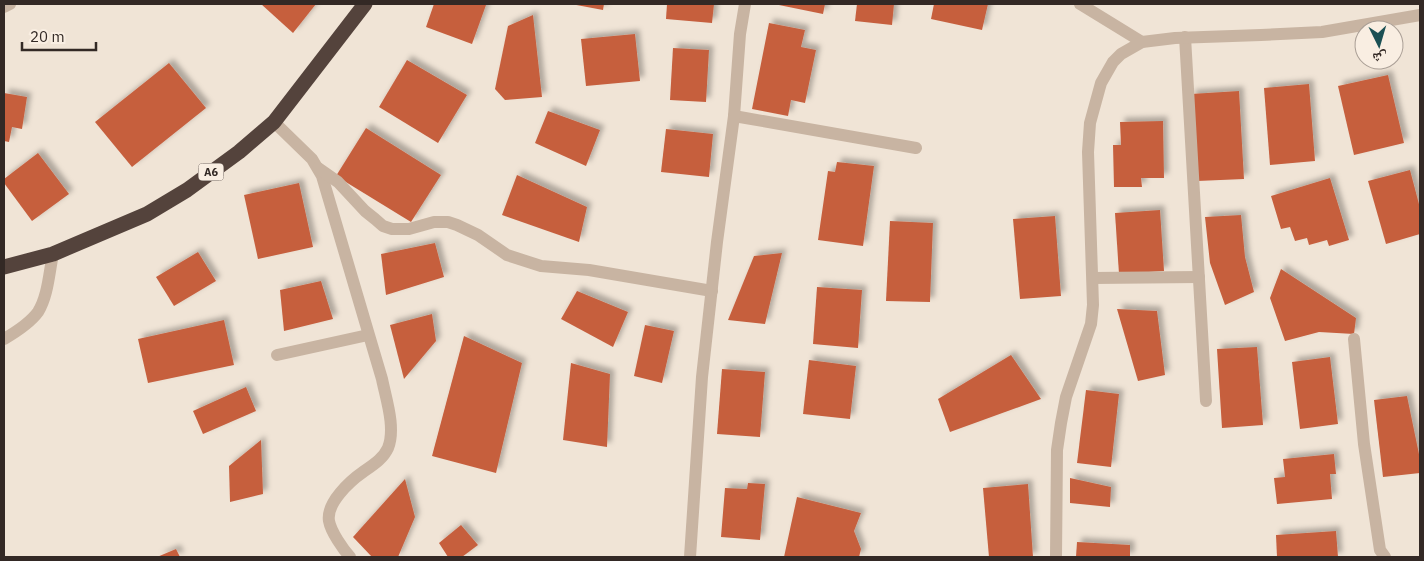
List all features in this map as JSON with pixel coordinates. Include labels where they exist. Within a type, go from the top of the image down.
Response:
[{"type":"highway","name":"A6","points":[[4,266],[53,254],[147,214],[186,190],[239,152],[274,122],[365,4]]},
{"type":"street","points":[[4,7],[10,4]]},
{"type":"street","points":[[690,557],[702,377],[734,116],[740,34],[745,4]]},
{"type":"street","points":[[1080,4],[1142,42]]},
{"type":"street","points":[[1056,557],[1057,450],[1066,397],[1091,324],[1093,305],[1088,152],[1090,123],[1101,83],[1107,72],[1121,54],[1142,42],[1185,37],[1322,32],[1420,15]]},
{"type":"street","points":[[1185,37],[1206,400]]},
{"type":"street","points":[[734,116],[916,148]]},
{"type":"street","points":[[274,122],[306,153],[318,168],[326,185],[382,379],[387,405],[391,434],[385,454],[350,483],[337,497],[329,511],[330,524],[350,557]]},
{"type":"street","points":[[318,168],[338,182],[365,211],[383,226],[392,229],[409,229],[434,222],[448,222],[478,235],[507,255],[542,266],[589,270],[712,291]]},
{"type":"street","points":[[4,339],[31,319],[38,311],[44,297],[53,254]]},
{"type":"street","points":[[1093,278],[1199,277]]},
{"type":"street","points":[[277,355],[368,335]]},
{"type":"street","points":[[1354,339],[1365,454],[1380,550],[1385,557]]},
{"type":"building","points":[[261,4],[316,4],[293,33]]},
{"type":"building","points":[[434,4],[486,5],[472,44],[426,27]]},
{"type":"building","points":[[571,4],[604,4],[603,10]]},
{"type":"building","points":[[667,4],[714,4],[712,23],[666,19]]},
{"type":"building","points":[[774,4],[825,4],[823,14]]},
{"type":"building","points":[[857,4],[894,4],[892,25],[855,21]]},
{"type":"building","points":[[934,4],[988,4],[982,30],[931,19]]},
{"type":"building","points":[[533,15],[542,97],[505,100],[495,89],[508,26]]},
{"type":"building","points":[[769,23],[805,30],[801,47],[816,50],[805,103],[791,100],[788,116],[752,109]]},
{"type":"building","points":[[635,34],[640,81],[586,86],[581,39]]},
{"type":"building","points":[[673,48],[709,50],[706,102],[670,100]]},
{"type":"building","points":[[407,60],[467,95],[438,143],[379,107]]},
{"type":"building","points":[[169,63],[206,108],[132,167],[95,122]]},
{"type":"building","points":[[1388,75],[1404,143],[1354,155],[1338,86]]},
{"type":"building","points":[[1309,84],[1315,161],[1270,165],[1264,88]]},
{"type":"building","points":[[1239,91],[1244,179],[1197,181],[1191,94]]},
{"type":"building","points":[[4,93],[27,97],[22,129],[12,127],[9,142],[4,141]]},
{"type":"building","points":[[548,111],[600,130],[586,166],[535,143]]},
{"type":"building","points":[[1163,121],[1164,178],[1141,178],[1142,187],[1114,187],[1113,145],[1121,145],[1120,122]]},
{"type":"building","points":[[366,128],[441,175],[411,222],[336,176]]},
{"type":"building","points":[[666,129],[713,134],[709,177],[661,172]]},
{"type":"building","points":[[38,153],[69,194],[32,221],[4,183],[4,179]]},
{"type":"building","points":[[837,162],[874,166],[863,246],[818,240],[828,171],[835,172]]},
{"type":"building","points":[[1410,170],[1420,208],[1420,234],[1386,244],[1368,181]]},
{"type":"building","points":[[517,175],[587,207],[579,242],[502,215]]},
{"type":"building","points":[[1330,178],[1349,240],[1329,246],[1327,240],[1309,245],[1307,238],[1295,241],[1290,227],[1281,229],[1271,196]]},
{"type":"building","points":[[299,183],[313,247],[258,259],[244,195]]},
{"type":"building","points":[[1160,210],[1164,271],[1119,274],[1115,213]]},
{"type":"building","points":[[1241,215],[1245,257],[1254,292],[1225,305],[1210,263],[1205,217]]},
{"type":"building","points":[[1055,216],[1061,296],[1020,299],[1013,219]]},
{"type":"building","points":[[890,221],[933,223],[930,302],[886,301]]},
{"type":"building","points":[[435,243],[444,277],[386,295],[381,254]]},
{"type":"building","points":[[198,252],[216,281],[174,306],[156,277]]},
{"type":"building","points":[[782,253],[765,324],[728,320],[754,256]]},
{"type":"building","points":[[1281,269],[1356,318],[1354,334],[1319,332],[1285,341],[1270,298]]},
{"type":"building","points":[[321,281],[333,319],[284,331],[280,290]]},
{"type":"building","points":[[817,287],[862,290],[858,348],[813,344]]},
{"type":"building","points":[[577,291],[628,312],[613,347],[561,319]]},
{"type":"building","points":[[1117,309],[1157,311],[1165,375],[1138,381]]},
{"type":"building","points":[[432,314],[436,341],[404,379],[390,325]]},
{"type":"building","points":[[224,320],[234,365],[148,383],[138,339]]},
{"type":"building","points":[[645,325],[674,331],[662,383],[634,376]]},
{"type":"building","points":[[464,336],[522,363],[496,473],[432,456]]},
{"type":"building","points":[[1257,347],[1263,425],[1222,428],[1217,349]]},
{"type":"building","points":[[1011,355],[1041,399],[950,432],[938,399]]},
{"type":"building","points":[[1330,357],[1338,424],[1300,429],[1292,362]]},
{"type":"building","points":[[809,360],[856,366],[850,419],[803,414]]},
{"type":"building","points":[[571,363],[610,374],[607,447],[563,440]]},
{"type":"building","points":[[722,369],[765,372],[760,437],[717,434]]},
{"type":"building","points":[[246,387],[256,411],[203,434],[193,411]]},
{"type":"building","points":[[1086,390],[1119,394],[1111,467],[1077,463]]},
{"type":"building","points":[[1407,396],[1420,459],[1420,473],[1383,477],[1374,400]]},
{"type":"building","points":[[261,440],[263,494],[230,502],[229,466]]},
{"type":"building","points":[[1334,454],[1336,474],[1330,474],[1332,499],[1277,504],[1274,478],[1285,477],[1283,459]]},
{"type":"building","points":[[1070,478],[1111,487],[1110,507],[1070,503]]},
{"type":"building","points":[[405,479],[415,517],[398,557],[372,557],[353,537]]},
{"type":"building","points":[[748,483],[765,484],[760,540],[721,537],[725,488],[747,489]]},
{"type":"building","points":[[1028,484],[1033,557],[989,557],[983,488]]},
{"type":"building","points":[[797,497],[861,513],[854,531],[861,549],[859,557],[784,557]]},
{"type":"building","points":[[461,525],[478,545],[462,557],[448,557],[439,543]]},
{"type":"building","points":[[1336,531],[1338,557],[1277,557],[1276,535]]},
{"type":"building","points":[[1077,542],[1130,545],[1130,557],[1076,557]]},
{"type":"building","points":[[176,549],[180,557],[157,557]]}]
